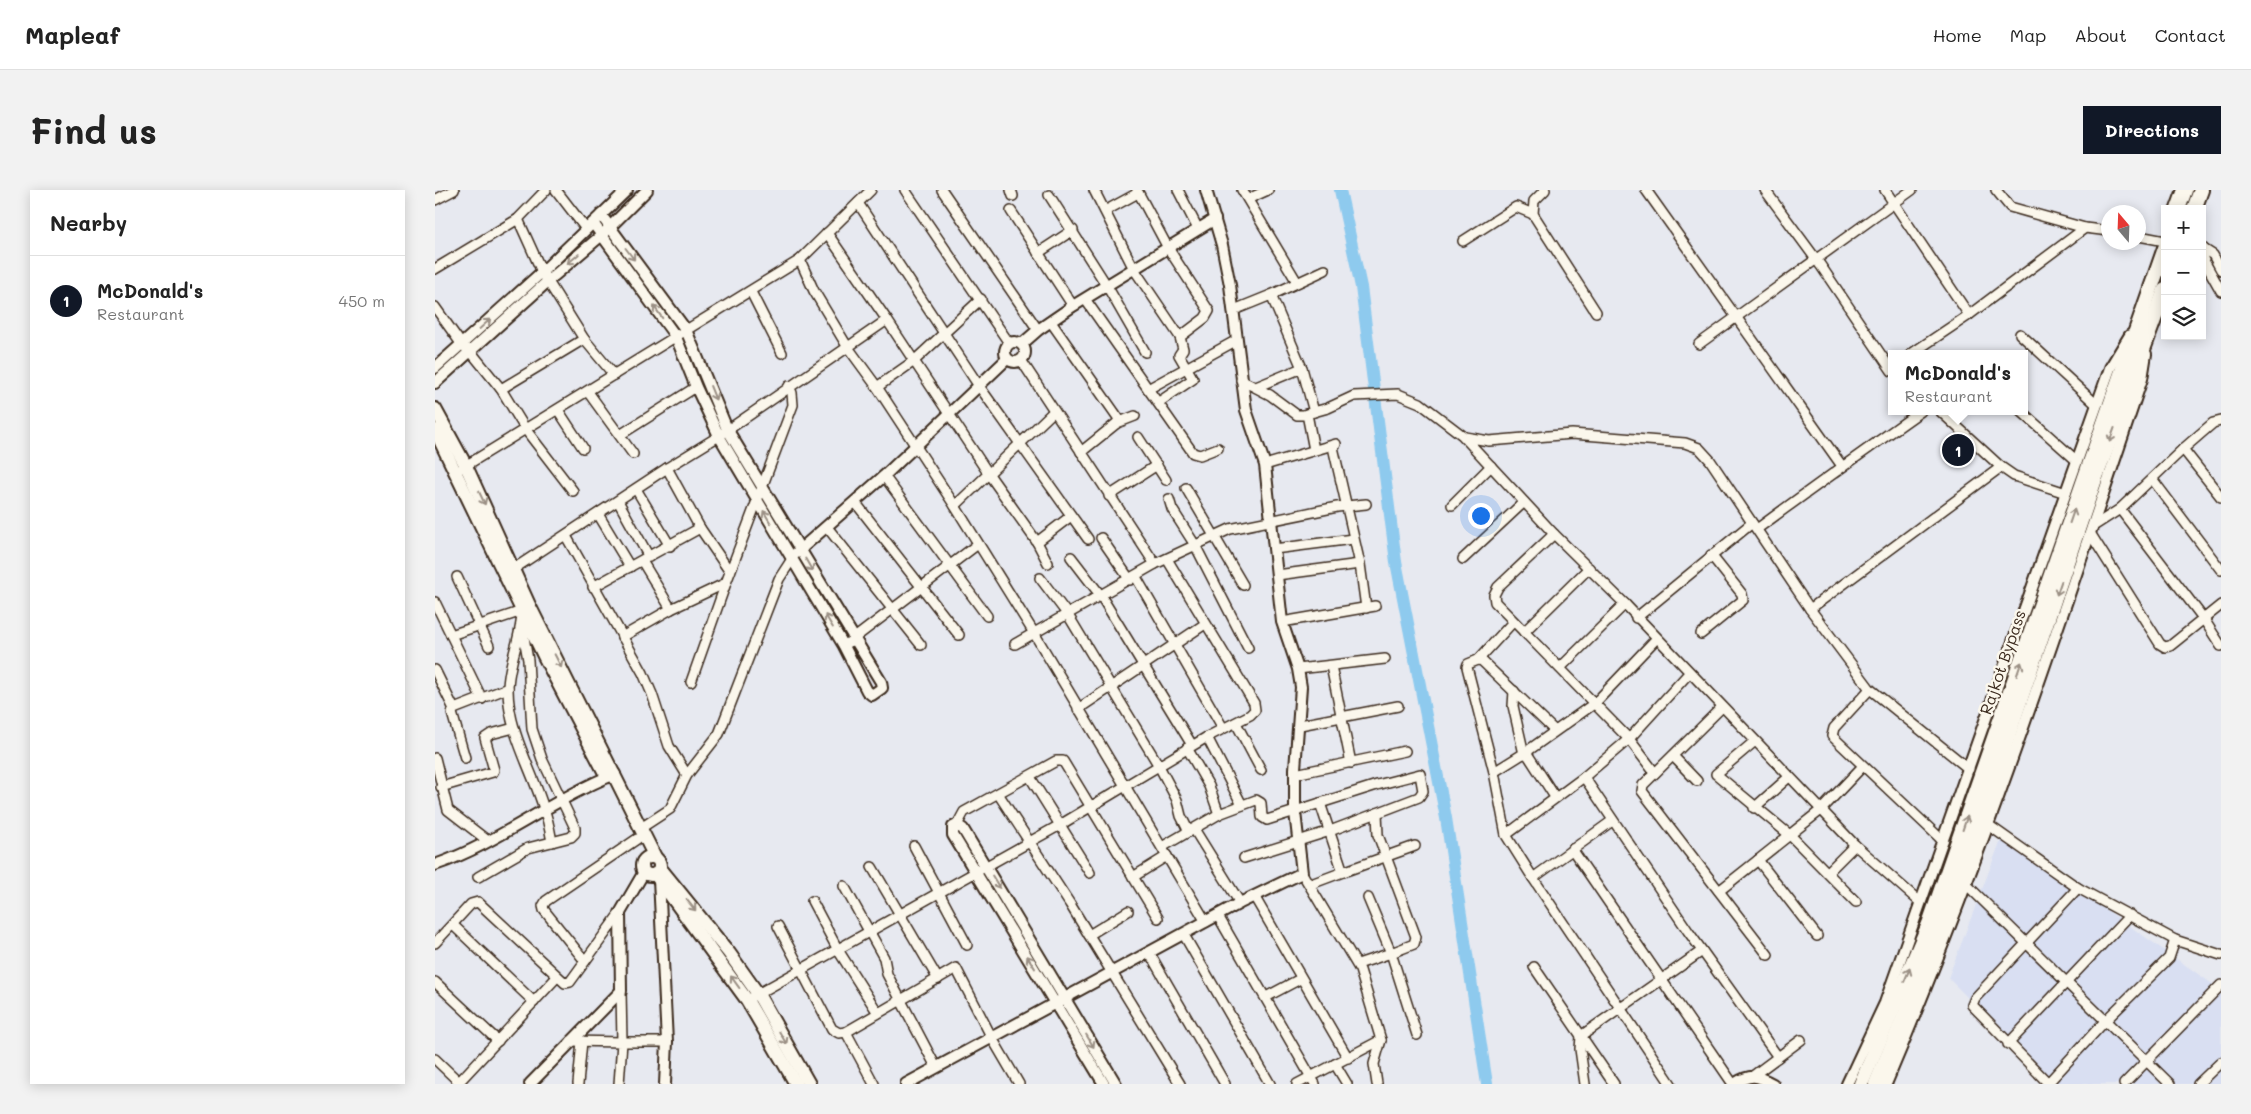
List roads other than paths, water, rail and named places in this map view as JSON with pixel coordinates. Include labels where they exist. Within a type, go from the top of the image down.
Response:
[{"type":"highway","points":[[2179,205],[2185,190]]},
{"type":"highway","points":[[2196,205],[2201,190]]},
{"type":"highway","name":"Rajkot Bypass","points":[[1861,1084],[1929,924],[2164,250]]},
{"type":"highway","name":"Rajkot Bypass","points":[[1876,1084],[1914,993],[1990,789],[2091,492],[2163,295]]},
{"type":"main road","points":[[435,409],[509,572],[611,775],[639,833],[653,868],[753,997],[809,1084]]},
{"type":"main road","points":[[435,430],[461,469]]},
{"type":"main road","points":[[509,572],[522,611],[611,775]]},
{"type":"main road","points":[[753,997],[796,1084]]},
{"type":"street","points":[[437,196],[454,190]]},
{"type":"street","points":[[435,269],[518,219],[546,190]]},
{"type":"street","points":[[556,190],[606,230],[686,330],[727,429],[881,682],[882,688],[880,691],[872,695],[867,692],[844,646],[719,436],[696,388],[676,337],[606,230]]},
{"type":"street","points":[[435,383],[471,352],[545,276],[594,222],[627,190]]},
{"type":"street","points":[[435,368],[545,276],[606,230],[647,190]]},
{"type":"street","points":[[461,469],[751,292],[800,260],[871,190]]},
{"type":"street","points":[[905,190],[981,299],[1009,343]]},
{"type":"street","points":[[942,190],[1038,330]]},
{"type":"street","points":[[1094,190],[1135,269],[1180,336],[1183,349],[1179,355],[1193,379],[1159,402]]},
{"type":"street","points":[[1178,190],[1198,229]]},
{"type":"street","points":[[1206,190],[1215,219],[1234,310],[1246,410],[1265,465],[1282,622],[1298,668],[1301,687],[1300,725],[1295,774],[1295,812],[1302,873],[1311,884],[1358,964],[1381,1040],[1374,1064],[1377,1084]]},
{"type":"street","points":[[1242,190],[1297,282]]},
{"type":"street","points":[[1248,199],[1268,190]]},
{"type":"street","points":[[1533,214],[1534,201],[1545,190]]},
{"type":"street","points":[[1646,190],[1842,466]]},
{"type":"street","points":[[1765,190],[1815,258],[1888,365]]},
{"type":"street","points":[[1885,190],[1969,315]]},
{"type":"street","points":[[1699,344],[1734,316],[1912,190]]},
{"type":"street","points":[[1996,190],[2010,207],[2101,231]]},
{"type":"street","points":[[1105,211],[1138,192],[1168,248],[1209,311],[1205,318],[1180,336]]},
{"type":"street","points":[[1049,195],[1073,230],[1145,352]]},
{"type":"street","points":[[858,203],[979,386],[1088,539]]},
{"type":"street","points":[[1463,241],[1515,207],[1533,214],[1596,312]]},
{"type":"street","points":[[1011,211],[1073,306]]},
{"type":"street","points":[[518,219],[545,276],[584,338],[614,375]]},
{"type":"street","points":[[1022,344],[1038,330],[1073,306],[1215,219]]},
{"type":"street","points":[[1917,350],[1969,315],[2085,228]]},
{"type":"street","points":[[1038,253],[1073,230]]},
{"type":"street","points":[[827,233],[950,413],[988,473],[1037,542],[1048,563]]},
{"type":"street","points":[[2146,237],[2161,240]]},
{"type":"street","points":[[2203,250],[2203,260],[2221,291]]},
{"type":"street","points":[[2206,250],[2213,255],[2221,270]]},
{"type":"street","points":[[800,260],[814,291],[847,346],[877,387],[955,506],[1034,633],[1206,922]]},
{"type":"street","points":[[1234,310],[1325,270]]},
{"type":"street","points":[[751,292],[782,353]]},
{"type":"street","points":[[1271,295],[1302,368],[1311,413],[1314,450]]},
{"type":"street","points":[[877,387],[914,362],[981,299]]},
{"type":"street","points":[[1085,299],[1193,453],[1200,455],[1219,448]]},
{"type":"street","points":[[435,307],[462,345],[471,352],[501,389],[526,430],[573,492]]},
{"type":"street","points":[[1847,1084],[1885,1003],[2110,368],[2140,318]]},
{"type":"street","points":[[509,572],[719,436],[887,320]]},
{"type":"street","points":[[1051,322],[1118,414],[1117,424]]},
{"type":"street","points":[[1885,1084],[1932,975],[2091,530],[2143,379],[2149,333]]},
{"type":"street","points":[[2021,334],[2097,405]]},
{"type":"street","points":[[501,389],[584,338]]},
{"type":"street","points":[[1148,389],[1237,340]]},
{"type":"street","points":[[1009,343],[1016,342],[1022,344]]},
{"type":"street","points":[[1009,343],[1004,352],[1007,359],[1015,362],[1021,360],[1025,354],[1022,344]]},
{"type":"street","points":[[585,961],[543,906],[546,901],[670,809],[687,775],[723,726],[779,579],[799,549],[827,527],[884,476],[1007,359]]},
{"type":"street","points":[[1021,360],[1155,564]]},
{"type":"street","points":[[1256,387],[1302,368]]},
{"type":"street","points":[[1241,380],[1256,387],[1297,415],[1311,413],[1353,396],[1385,393],[1398,394],[1413,399],[1462,435],[1554,534],[1625,604],[1656,639],[1855,845],[1920,902]]},
{"type":"street","points":[[691,682],[725,583],[793,405],[793,393],[789,386]]},
{"type":"street","points":[[620,435],[696,388]]},
{"type":"street","points":[[588,392],[633,454]]},
{"type":"street","points":[[558,410],[583,448]]},
{"type":"street","points":[[955,506],[1020,441],[1054,411]]},
{"type":"street","points":[[1636,618],[1711,555],[1823,483],[1842,466],[1915,415]]},
{"type":"street","points":[[1944,415],[2001,467],[2014,476],[2066,493]]},
{"type":"street","points":[[2025,415],[2077,461]]},
{"type":"street","points":[[1081,452],[1117,424],[1135,416]]},
{"type":"street","points":[[2091,530],[2120,509],[2153,480],[2183,449],[2213,424],[2221,421]]},
{"type":"street","points":[[1462,435],[1478,441],[1489,441],[1572,434],[1692,445],[1706,454],[1810,609],[1870,690],[1969,769]]},
{"type":"street","points":[[1138,437],[1166,480]]},
{"type":"street","points":[[1265,465],[1335,445],[1353,539],[1370,607],[1282,622]]},
{"type":"street","points":[[2183,449],[2221,497]]},
{"type":"street","points":[[1109,496],[1157,465]]},
{"type":"street","points":[[1452,505],[1491,466]]},
{"type":"street","points":[[1810,609],[2001,467]]},
{"type":"street","points":[[667,468],[700,528],[730,572]]},
{"type":"street","points":[[884,476],[987,616]]},
{"type":"street","points":[[2153,480],[2221,570]]},
{"type":"street","points":[[1186,488],[1215,534],[1243,585]]},
{"type":"street","points":[[636,489],[669,546]]},
{"type":"street","points":[[1169,499],[1172,509],[1195,545],[1248,648]]},
{"type":"street","points":[[617,501],[671,610]]},
{"type":"street","points":[[855,502],[922,585],[959,635]]},
{"type":"street","points":[[1463,558],[1524,502]]},
{"type":"street","points":[[1015,644],[1155,564],[1215,534],[1238,525],[1366,504]]},
{"type":"street","points":[[2120,509],[2203,618],[2221,646]]},
{"type":"street","points":[[598,514],[630,568]]},
{"type":"street","points":[[1037,542],[1071,516]]},
{"type":"street","points":[[827,527],[921,645]]},
{"type":"street","points":[[593,586],[630,568],[700,528]]},
{"type":"street","points":[[2091,530],[2161,644],[2165,647],[2170,646],[2221,604]]},
{"type":"street","points":[[1554,534],[1497,588],[1494,595],[1495,602],[1629,739],[1655,773]]},
{"type":"street","points":[[566,536],[648,684],[669,746],[687,775]]},
{"type":"street","points":[[1101,538],[1133,578],[1174,643],[1223,728]]},
{"type":"street","points":[[1274,549],[1353,539]]},
{"type":"street","points":[[844,646],[978,544]]},
{"type":"street","points":[[1701,634],[1743,600],[1742,594],[1711,555]]},
{"type":"street","points":[[1071,557],[1101,596],[1143,665],[1190,747],[1209,786],[1219,814]]},
{"type":"street","points":[[753,997],[1059,825],[1207,737],[1236,723],[1255,710],[1254,703],[1167,559]]},
{"type":"street","points":[[1277,575],[1359,564]]},
{"type":"street","points":[[1524,632],[1589,568]]},
{"type":"street","points":[[457,577],[489,646]]},
{"type":"street","points":[[1040,578],[1068,615],[1159,766],[1177,800],[1181,816],[1240,903]]},
{"type":"street","points":[[622,637],[725,583]]},
{"type":"street","points":[[435,602],[482,699]]},
{"type":"street","points":[[1560,668],[1625,604]]},
{"type":"street","points":[[451,635],[522,611],[522,626],[528,660],[532,729],[542,758],[562,799],[575,833],[571,837],[515,854],[479,877]]},
{"type":"street","points":[[1513,622],[1478,660],[1471,662],[1467,668],[1494,772],[1507,835],[1533,878],[1621,1006],[1671,1084]]},
{"type":"street","points":[[1078,709],[1205,624]]},
{"type":"street","points":[[522,626],[513,654],[508,688],[515,728],[524,760],[544,808],[552,842]]},
{"type":"street","points":[[1494,772],[1525,753],[1554,730],[1595,703],[1656,639]]},
{"type":"street","points":[[1298,668],[1385,659]]},
{"type":"street","points":[[1478,660],[1482,661],[1554,730]]},
{"type":"street","points":[[1331,666],[1351,763]]},
{"type":"street","points":[[435,670],[454,709]]},
{"type":"street","points":[[1507,835],[1584,777],[1629,739],[1689,673]]},
{"type":"street","points":[[465,758],[451,716],[454,709],[508,688]]},
{"type":"street","points":[[1870,690],[1832,732],[1835,739],[1943,841]]},
{"type":"street","points":[[1514,691],[1513,706],[1525,753],[1555,797]]},
{"type":"street","points":[[1300,725],[1398,706]]},
{"type":"street","points":[[1721,707],[1643,785],[1642,791],[1768,955]]},
{"type":"street","points":[[1236,723],[1261,770]]},
{"type":"street","points":[[441,787],[493,772],[485,738],[491,734],[515,728]]},
{"type":"street","points":[[1207,737],[1242,805]]},
{"type":"street","points":[[1755,741],[1715,774],[1754,808],[1791,836],[1856,902]]},
{"type":"street","points":[[1295,774],[1405,751]]},
{"type":"street","points":[[1673,756],[1697,781]]},
{"type":"street","points":[[435,758],[448,810],[487,841]]},
{"type":"street","points":[[1116,1084],[975,872],[953,835],[953,827],[957,825],[964,812],[999,795],[1056,761],[1063,761],[1158,918]]},
{"type":"street","points":[[1719,891],[1791,836],[1821,810],[1863,766]]},
{"type":"street","points":[[1161,847],[1219,814],[1242,805],[1259,801],[1262,806],[1262,818],[1267,820],[1320,802],[1420,774],[1422,795],[1330,831],[1244,858]]},
{"type":"street","points":[[435,865],[472,851],[544,808],[611,775]]},
{"type":"street","points":[[1030,776],[1090,873]]},
{"type":"street","points":[[1754,808],[1789,776]]},
{"type":"street","points":[[1584,777],[1612,821],[1702,951],[1778,1057]]},
{"type":"street","points":[[999,795],[1113,973],[1180,1084]]},
{"type":"street","points":[[1320,802],[1343,872]]},
{"type":"street","points":[[1358,964],[1416,942],[1378,835],[1377,813]]},
{"type":"street","points":[[1533,878],[1612,821]]},
{"type":"street","points":[[1987,824],[2078,888],[2175,940],[2221,955]]},
{"type":"street","points":[[957,825],[963,829],[986,866],[1061,1001],[1104,1084]]},
{"type":"street","points":[[1828,872],[1855,845]]},
{"type":"street","points":[[914,846],[967,945]]},
{"type":"street","points":[[1311,884],[1415,846]]},
{"type":"street","points":[[1572,849],[1734,1084],[1748,1076],[1754,1075],[1801,1040]]},
{"type":"street","points":[[1133,877],[1167,856]]},
{"type":"street","points":[[1758,860],[1817,936]]},
{"type":"street","points":[[872,866],[938,979]]},
{"type":"street","points":[[435,943],[471,904],[478,902],[562,982],[570,982],[619,912],[653,868]]},
{"type":"street","points":[[653,868],[667,1042],[665,1084]]},
{"type":"street","points":[[906,1084],[1150,954],[1240,903],[1302,873]]},
{"type":"street","points":[[1965,883],[2028,942],[2170,1084]]},
{"type":"street","points":[[844,886],[884,958],[887,974],[936,1067]]},
{"type":"street","points":[[2078,888],[1975,998],[1972,1005],[2008,1044],[2049,1083],[2106,1020],[2169,958],[2175,940]]},
{"type":"street","points":[[1254,896],[1300,979],[1348,1058]]},
{"type":"street","points":[[1368,898],[1391,953],[1417,1034]]},
{"type":"street","points":[[812,901],[838,950],[878,1013]]},
{"type":"street","points":[[1089,935],[1127,911]]},
{"type":"street","points":[[619,912],[622,1042],[619,1084]]},
{"type":"street","points":[[2008,1044],[2130,915]]},
{"type":"street","points":[[1218,916],[1313,1080]]},
{"type":"street","points":[[453,925],[534,1002]]},
{"type":"street","points":[[779,926],[832,1029],[839,1033],[846,1032],[956,968],[992,1038],[1019,1084]]},
{"type":"street","points":[[1184,935],[1270,1084]]},
{"type":"street","points":[[1585,1084],[1580,1049],[1581,1036],[1621,1006],[1702,951]]},
{"type":"street","points":[[1150,954],[1225,1084]]},
{"type":"street","points":[[1534,967],[1613,1084]]},
{"type":"street","points":[[435,1061],[460,1083],[557,977]]},
{"type":"street","points":[[1266,997],[1300,979]]},
{"type":"street","points":[[435,982],[498,1041]]},
{"type":"street","points":[[2125,1084],[2146,1060],[2221,985]]},
{"type":"street","points":[[530,1084],[577,1041],[621,991]]},
{"type":"street","points":[[846,1032],[874,1084]]},
{"type":"street","points":[[1297,1084],[1313,1080],[1335,1064],[1381,1040]]},
{"type":"street","points":[[577,1041],[667,1042]]},
{"type":"street","points":[[577,1041],[578,1084]]},
{"type":"street","points":[[2198,1084],[2221,1062]]},
{"type":"street","points":[[1335,1064],[1347,1084]]},
{"type":"street","points":[[1754,1075],[1773,1084]]},
{"type":"waterway","points":[[1340,190],[1361,287],[1396,562],[1446,818],[1487,1084]]},
{"type":"place","name":"McDonald's","points":[[1958,450]]}]
